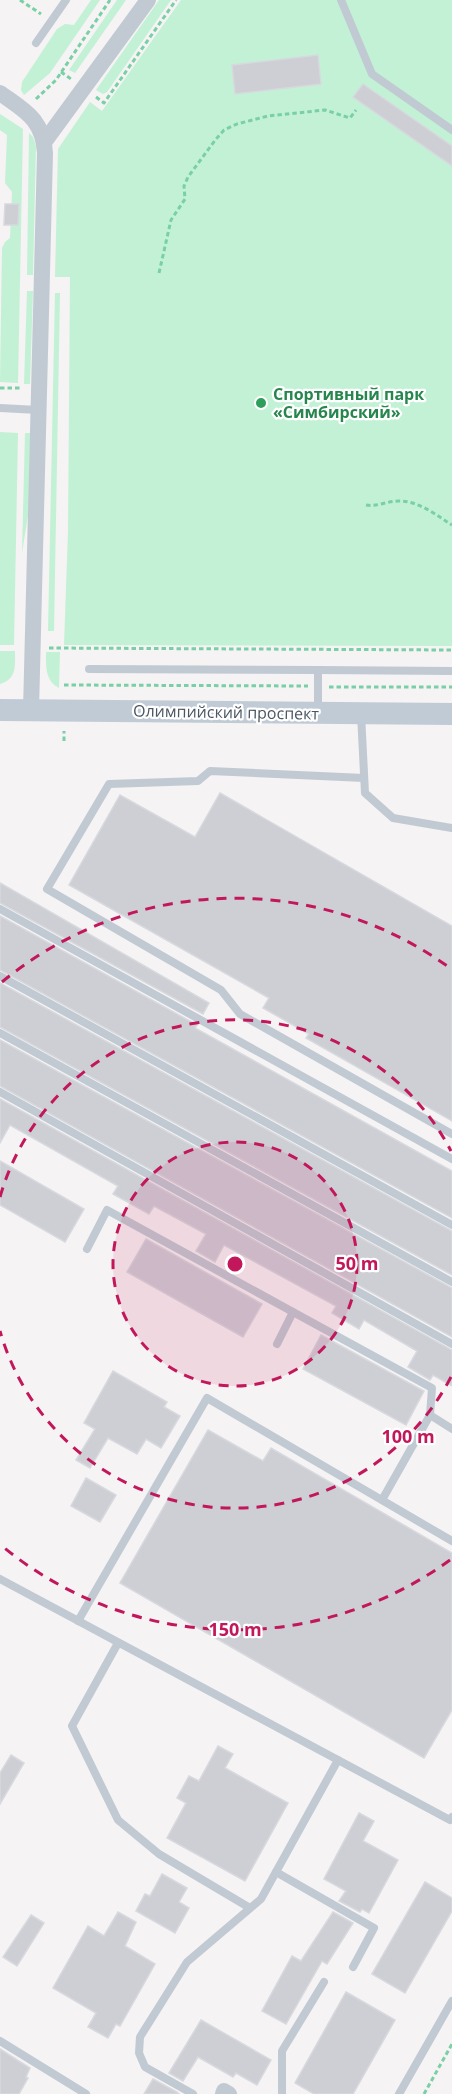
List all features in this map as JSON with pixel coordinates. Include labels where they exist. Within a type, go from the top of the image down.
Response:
[{"type":"street","points":[[45,141],[148,0]]},
{"type":"street","points":[[0,93],[26,111],[39,125],[45,141],[31,711]]},
{"type":"street","name":"Олимпийский проспект","points":[[0,710],[452,714]]},
{"type":"street","points":[[223,2094],[224,2091],[229,2094]]},
{"type":"lane","points":[[36,44],[66,0]]},
{"type":"lane","points":[[341,0],[372,74],[452,130]]},
{"type":"lane","points":[[0,408],[38,410]]},
{"type":"lane","points":[[89,669],[452,671]]},
{"type":"lane","points":[[318,670],[318,713]]},
{"type":"lane","points":[[361,713],[365,793],[393,818],[452,828]]},
{"type":"lane","points":[[364,778],[210,771],[198,781],[109,784],[47,889],[221,990],[240,1014],[452,1134]]},
{"type":"lane","points":[[0,909],[452,1159]]},
{"type":"lane","points":[[0,976],[452,1225]]},
{"type":"lane","points":[[0,1033],[452,1282]]},
{"type":"lane","points":[[0,1092],[452,1344]]},
{"type":"lane","points":[[87,1249],[107,1210],[432,1388],[430,1415],[382,1500]]},
{"type":"lane","points":[[277,1344],[293,1312]]},
{"type":"lane","points":[[78,1621],[207,1398],[452,1541]]},
{"type":"lane","points":[[430,1415],[452,1429]]},
{"type":"lane","points":[[0,1579],[450,1820],[452,1817]]},
{"type":"lane","points":[[118,1643],[72,1726],[118,1820],[159,1854],[250,1908]]},
{"type":"lane","points":[[193,2094],[145,2067],[139,2053],[140,2037],[187,1962],[261,1899],[338,1760]]},
{"type":"lane","points":[[276,1872],[374,1928],[353,1967]]},
{"type":"lane","points":[[282,2094],[282,2051],[324,1982]]},
{"type":"lane","points":[[399,2094],[452,2001]]},
{"type":"lane","points":[[0,2042],[86,2094]]},
{"type":"path","points":[[20,0],[51,21]]},
{"type":"path","points":[[26,111],[33,101],[56,80],[110,0]]},
{"type":"path","points":[[159,273],[171,220],[185,199],[184,186],[188,177],[224,130],[268,116],[325,111],[350,118],[356,110]]},
{"type":"path","points":[[0,388],[22,388]]},
{"type":"path","points":[[366,505],[374,507],[398,501],[409,502],[421,506],[452,525]]},
{"type":"path","points":[[32,648],[452,650]]},
{"type":"path","points":[[64,686],[452,687]]},
{"type":"path","points":[[64,731],[64,741]]},
{"type":"path","points":[[424,2094],[452,2044]]},
{"type":"green space","points":[[91,0],[100,0],[50,73],[24,95],[21,90],[22,82],[57,29],[65,24],[74,25]]},
{"type":"green space","points":[[117,0],[126,0],[75,73],[69,70]]},
{"type":"green space","points":[[159,0],[171,0],[107,92],[103,94],[96,90]]},
{"type":"green space","name":"Спортивный парк «Симбирский»","points":[[181,0],[452,0],[452,646],[64,645],[68,531],[70,277],[55,277],[58,149],[90,102],[102,111]]},
{"type":"green space","points":[[0,114],[23,129],[18,383],[0,382],[2,248],[10,238],[12,192],[5,183],[7,135],[0,130]]},
{"type":"green space","points":[[29,133],[36,146],[33,275],[27,275]]},
{"type":"green space","points":[[27,291],[33,291],[30,384],[24,384]]},
{"type":"green space","points":[[55,293],[60,293],[54,631],[48,631]]},
{"type":"green space","points":[[0,432],[18,433],[14,645],[0,645]]},
{"type":"green space","points":[[25,433],[30,433],[29,509],[22,553]]},
{"type":"green space","points":[[0,651],[15,651],[15,667],[10,679],[0,684]]},
{"type":"green space","points":[[46,652],[60,652],[59,688],[49,677],[46,668]]},
{"type":"building","points":[[318,55],[321,84],[235,94],[232,65]]},
{"type":"building","points":[[363,84],[452,146],[452,166],[353,97]]},
{"type":"building","points":[[5,204],[19,204],[18,225],[4,225]]},
{"type":"building","points":[[220,793],[452,926],[452,1121],[306,1038],[309,1034],[263,1008],[269,998],[69,885],[120,795],[195,837]]},
{"type":"building","points":[[0,883],[209,1003],[203,1014],[0,903]]},
{"type":"building","points":[[0,916],[197,1025],[195,1028],[452,1171],[452,1218],[0,970]]},
{"type":"building","points":[[0,983],[452,1231],[452,1275],[0,1027]]},
{"type":"building","points":[[0,1040],[452,1288],[452,1337],[0,1086]]},
{"type":"building","points":[[0,1099],[452,1350],[452,1386],[433,1375],[430,1380],[408,1367],[417,1351],[364,1320],[359,1329],[332,1313],[336,1306],[224,1245],[215,1262],[196,1251],[206,1234],[154,1206],[149,1214],[113,1194],[118,1186],[10,1125],[0,1143]]},
{"type":"building","points":[[0,1161],[84,1209],[65,1242],[0,1205]]},
{"type":"building","points":[[146,1239],[262,1304],[243,1337],[127,1272]]},
{"type":"building","points":[[321,1335],[424,1391],[406,1425],[303,1369]]},
{"type":"building","points":[[113,1371],[167,1402],[164,1407],[180,1416],[161,1448],[146,1439],[137,1454],[108,1438],[90,1468],[76,1460],[95,1429],[84,1423]]},
{"type":"building","points":[[208,1430],[263,1461],[271,1448],[452,1553],[452,1710],[424,1758],[120,1583]]},
{"type":"building","points":[[86,1478],[116,1495],[100,1522],[71,1506]]},
{"type":"building","points":[[218,1746],[233,1754],[225,1768],[288,1803],[245,1881],[167,1838],[186,1803],[177,1798],[189,1776],[199,1781]]},
{"type":"building","points":[[11,1755],[24,1763],[0,1804],[0,1773]]},
{"type":"building","points":[[359,1813],[374,1821],[363,1841],[398,1860],[369,1913],[362,1909],[360,1912],[339,1901],[346,1891],[324,1879]]},
{"type":"building","points":[[162,1874],[187,1888],[179,1902],[189,1908],[175,1933],[136,1911],[145,1894],[150,1896]]},
{"type":"building","points":[[425,1882],[452,1898],[452,1911],[405,1993],[372,1974]]},
{"type":"building","points":[[118,1912],[136,1922],[125,1946],[155,1964],[120,2026],[116,2024],[108,2038],[88,2027],[96,2013],[53,1988],[88,1926],[104,1936]]},
{"type":"building","points":[[333,1912],[353,1923],[327,1964],[322,1961],[286,2024],[262,2011],[292,1956],[301,1961]]},
{"type":"building","points":[[31,1915],[44,1923],[17,1966],[3,1957]]},
{"type":"building","points":[[346,1992],[395,2020],[353,2094],[314,2094],[295,2083]]},
{"type":"building","points":[[201,2020],[271,2060],[257,2085],[236,2073],[233,2077],[198,2057],[183,2081],[169,2073]]},
{"type":"building","points":[[0,2049],[30,2068],[26,2077],[28,2078],[19,2094],[0,2094]]},
{"type":"building","points":[[153,2079],[177,2092],[179,2094],[144,2094]]},
{"type":"place","name":"Спортивный парк «Симбирский»","points":[[261,403]]}]
